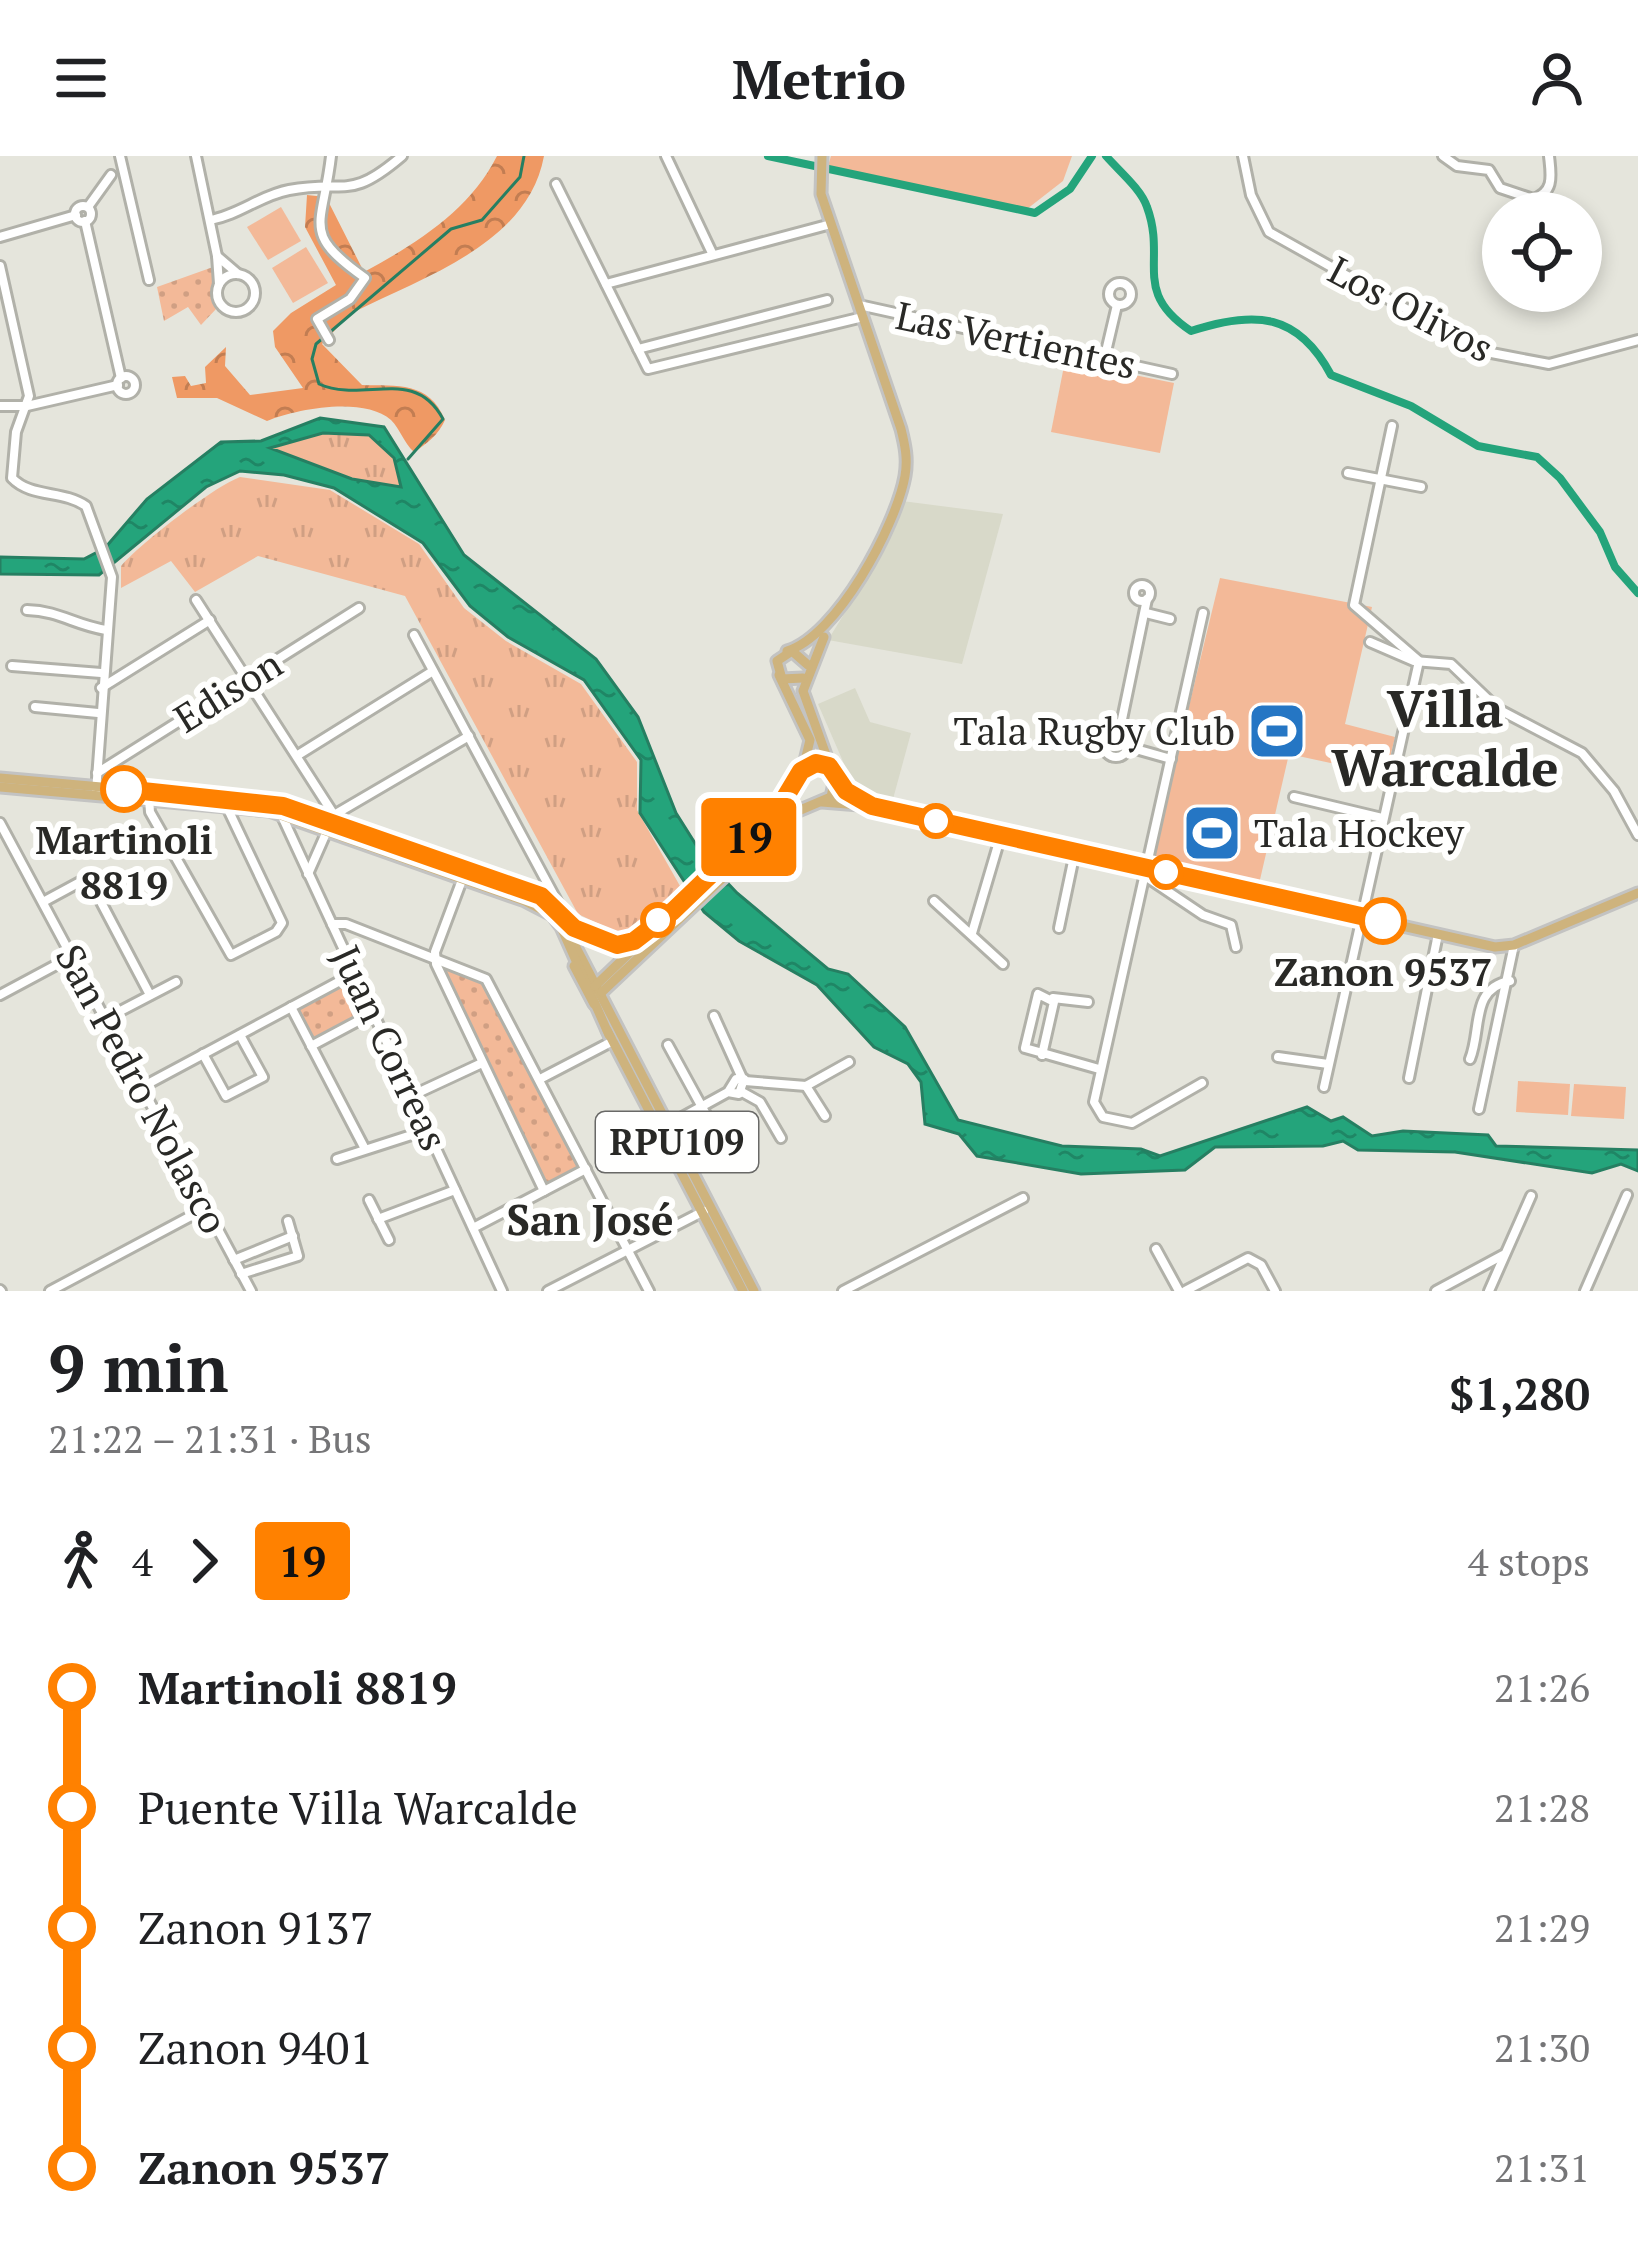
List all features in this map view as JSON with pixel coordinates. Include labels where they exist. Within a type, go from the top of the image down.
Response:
[{"type":"main road","points":[[778,675],[790,682],[807,671],[884,533],[907,465],[831,224],[820,172],[822,157]]},
{"type":"main road","points":[[746,848],[785,801],[800,775],[810,740],[778,675],[777,661],[823,632],[855,583]]},
{"type":"main road","points":[[788,651],[804,656],[805,702],[834,771],[846,791],[872,806]]},
{"type":"main road","points":[[800,775],[816,763],[834,771]]},
{"type":"main road","points":[[598,989],[746,848],[794,811],[835,791],[834,771]]},
{"type":"main road","points":[[800,775],[803,796],[820,802],[872,806],[1146,872],[1488,946],[1514,945],[1638,893]]},
{"type":"main road","name":"RPU109","points":[[0,783],[282,810],[541,896],[564,918],[668,1124],[743,1291]]},
{"type":"main road","name":"RPU109","points":[[330,823],[543,911],[754,1291]]},
{"type":"main road","points":[[564,918],[591,938],[624,944],[679,910]]},
{"type":"main road","points":[[543,911],[558,922],[598,989],[611,1038]]},
{"type":"street","points":[[120,156],[149,280]]},
{"type":"street","points":[[196,156],[224,308],[242,311],[255,292],[217,256]]},
{"type":"street","points":[[326,337],[317,320],[350,299],[365,278],[336,259],[322,237],[320,217],[331,156]]},
{"type":"street","points":[[210,220],[235,215],[286,190],[364,185],[402,156]]},
{"type":"street","points":[[665,156],[712,253]]},
{"type":"street","name":"Los Olivos","points":[[1243,156],[1255,207],[1269,232],[1490,355],[1549,364],[1638,340]]},
{"type":"street","points":[[1443,156],[1457,166],[1489,170],[1505,191],[1533,199],[1544,194],[1551,181],[1549,156]]},
{"type":"street","points":[[0,406],[28,406],[119,381],[80,207],[88,207],[111,176]]},
{"type":"street","points":[[556,184],[648,369],[863,317]]},
{"type":"street","points":[[0,237],[81,218]]},
{"type":"street","points":[[606,284],[831,224]]},
{"type":"street","points":[[0,266],[5,310],[28,406],[16,432],[12,478],[23,488],[74,499],[95,519],[112,574],[98,713],[96,791]]},
{"type":"street","points":[[219,286],[240,275]]},
{"type":"street","points":[[638,349],[827,300]]},
{"type":"street","name":"Las Vertientes","points":[[859,305],[1172,374]]},
{"type":"street","points":[[1104,360],[1117,305]]},
{"type":"street","points":[[1392,426],[1354,608],[1419,661]]},
{"type":"street","points":[[1348,473],[1421,487]]},
{"type":"street","points":[[1120,729],[1108,741],[1108,758],[1118,760],[1125,746],[1120,729],[1147,599]]},
{"type":"street","points":[[196,600],[298,755],[330,823]]},
{"type":"street","name":"Edison","points":[[97,773],[359,608]]},
{"type":"street","points":[[27,610],[58,611],[76,625],[106,630]]},
{"type":"street","points":[[1145,613],[1169,619]]},
{"type":"street","points":[[1202,1083],[1132,1123],[1103,1117],[1094,1102],[1203,614]]},
{"type":"street","points":[[100,689],[210,620]]},
{"type":"street","points":[[414,635],[564,918]]},
{"type":"street","points":[[1370,642],[1419,661],[1451,664],[1498,709],[1582,753],[1614,791],[1638,835]]},
{"type":"street","points":[[1324,1087],[1419,661]]},
{"type":"street","points":[[12,666],[101,674]]},
{"type":"street","points":[[298,755],[433,671]]},
{"type":"street","points":[[35,707],[98,713]]},
{"type":"street","points":[[308,874],[330,823],[469,736]]},
{"type":"street","points":[[1125,746],[1171,759]]},
{"type":"street","points":[[150,795],[150,812],[226,952],[235,954],[276,932],[281,920],[225,801]]},
{"type":"street","points":[[1294,797],[1382,818]]},
{"type":"street","name":"Juan Correas","points":[[282,810],[502,1291]]},
{"type":"street","name":"San Pedro Nolasco","points":[[0,823],[250,1291]]},
{"type":"street","points":[[972,933],[1001,835]]},
{"type":"street","points":[[1059,928],[1075,852]]},
{"type":"street","points":[[1146,872],[1203,915],[1231,925],[1236,947]]},
{"type":"street","points":[[462,880],[435,956],[544,1191]]},
{"type":"street","points":[[541,896],[546,880]]},
{"type":"street","points":[[43,902],[80,882],[92,886],[150,995]]},
{"type":"street","points":[[934,901],[1003,964]]},
{"type":"street","points":[[332,924],[435,956],[486,979],[650,1291]]},
{"type":"street","points":[[1409,1078],[1438,934]]},
{"type":"street","points":[[1479,1109],[1510,981],[1514,945]]},
{"type":"street","points":[[0,995],[71,957]]},
{"type":"street","points":[[142,1088],[355,973]]},
{"type":"street","points":[[1470,1059],[1480,1031],[1480,1004],[1494,986],[1510,981]]},
{"type":"street","points":[[105,1019],[176,982]]},
{"type":"street","points":[[1088,1002],[1038,994],[1025,1048],[1099,1069]]},
{"type":"street","points":[[1042,1055],[1053,998]]},
{"type":"street","points":[[291,1007],[365,1149]]},
{"type":"street","points":[[311,1046],[373,1013]]},
{"type":"street","points":[[714,1016],[743,1079],[742,1092]]},
{"type":"street","points":[[203,1054],[226,1096],[262,1077],[240,1035]]},
{"type":"street","points":[[540,1079],[611,1038]]},
{"type":"street","points":[[668,1046],[731,1160]]},
{"type":"street","points":[[1278,1057],[1328,1064]]},
{"type":"street","points":[[668,1124],[743,1079],[806,1086],[849,1061]]},
{"type":"street","points":[[412,1096],[482,1063]]},
{"type":"street","points":[[806,1086],[825,1116]]},
{"type":"street","points":[[728,1092],[742,1092],[760,1102],[781,1138]]},
{"type":"street","points":[[337,1159],[427,1130]]},
{"type":"street","points":[[473,1228],[586,1169]]},
{"type":"street","points":[[378,1219],[455,1190]]},
{"type":"street","points":[[1585,1291],[1628,1195]]},
{"type":"street","points":[[1489,1291],[1531,1196]]},
{"type":"street","points":[[843,1291],[1023,1198]]},
{"type":"street","points":[[369,1200],[388,1240]]},
{"type":"street","points":[[50,1291],[206,1208]]},
{"type":"street","points":[[548,1291],[707,1210]]},
{"type":"street","points":[[241,1274],[295,1260],[298,1250],[288,1221]]},
{"type":"street","points":[[234,1260],[293,1235]]},
{"type":"street","points":[[1156,1250],[1182,1291],[1243,1258],[1261,1264],[1275,1291]]},
{"type":"street","points":[[1436,1291],[1504,1254]]},
{"type":"shaded area","points":[[902,501],[1003,514],[962,664],[828,640],[873,567]]},
{"type":"shaded area","points":[[855,688],[870,722],[911,733],[893,799],[855,789],[818,704]]},
{"type":"green space","points":[[497,156],[544,156],[534,187],[517,213],[469,254],[352,314],[322,344],[362,385],[411,388],[430,398],[445,420],[423,446],[414,452],[391,420],[364,408],[312,409],[267,421],[217,398],[177,398],[172,377],[185,376],[191,386],[206,383],[205,367],[226,347],[225,366],[250,395],[303,388],[275,347],[273,331],[291,313],[336,285],[305,227],[307,195],[326,197],[364,272],[403,250],[457,209]]},
{"type":"green space","points":[[831,156],[1072,156],[1063,181],[1027,209],[828,166]]},
{"type":"green space","points":[[281,207],[301,241],[268,260],[247,227]]},
{"type":"green space","points":[[306,247],[328,283],[293,303],[272,268]]},
{"type":"green space","points":[[213,267],[217,308],[201,325],[188,307],[164,321],[157,287]]},
{"type":"green space","points":[[1065,361],[1174,383],[1160,453],[1051,432]]},
{"type":"green space","points":[[323,433],[370,435],[394,458],[401,488],[352,479],[268,448]]},
{"type":"green space","points":[[240,477],[330,490],[419,544],[464,608],[506,641],[581,684],[637,762],[637,810],[680,886],[647,918],[620,934],[578,914],[405,596],[258,556],[195,592],[171,561],[121,588],[121,566],[131,556],[160,530]]},
{"type":"green space","name":"Tala Rugby Club","points":[[1220,578],[1372,607],[1345,724],[1395,737],[1386,775],[1289,754],[1259,884],[1152,859]]},
{"type":"green space","points":[[443,965],[487,987],[579,1166],[546,1185]]},
{"type":"green space","points":[[351,979],[366,1012],[315,1040],[297,1007]]},
{"type":"green space","points":[[1518,1081],[1570,1084],[1568,1115],[1516,1112]]},
{"type":"green space","points":[[1574,1084],[1626,1087],[1624,1119],[1571,1116]]},
{"type":"water","points":[[320,418],[384,427],[464,555],[596,659],[638,717],[676,813],[705,859],[737,893],[828,969],[848,974],[905,1027],[958,1120],[1062,1146],[1141,1149],[1160,1156],[1307,1107],[1331,1121],[1343,1117],[1372,1136],[1403,1131],[1488,1135],[1496,1146],[1638,1150],[1638,1171],[1621,1164],[1592,1173],[1455,1152],[1358,1150],[1343,1141],[1323,1146],[1215,1147],[1185,1170],[1081,1174],[977,1156],[959,1134],[925,1124],[921,1082],[908,1064],[874,1047],[817,985],[739,941],[704,912],[640,813],[641,760],[584,680],[508,637],[470,606],[423,543],[334,488],[284,475],[240,471],[206,487],[99,575],[0,574],[0,557],[84,559],[105,548],[147,499],[221,442],[261,441]],"holes":[[[323,433],[369,435],[394,458],[401,487],[352,479],[270,448]]]},
{"type":"waterway","points":[[408,459],[443,419],[431,403],[403,389],[336,389],[319,384],[312,359],[316,344],[451,229],[482,220],[520,177],[524,156]]},
{"type":"waterway","points":[[768,156],[1035,213],[1070,189],[1092,156]]},
{"type":"waterway","points":[[1106,156],[1144,200],[1152,226],[1156,288],[1173,316],[1191,331],[1235,320],[1273,322],[1304,339],[1331,375],[1411,406],[1478,446],[1537,457],[1560,478],[1600,532],[1615,567],[1638,593]]},
{"type":"bus line","name":"19","points":[[124,789],[283,806],[541,896],[556,904],[574,928],[617,945],[634,941],[673,911],[777,811],[801,771],[816,763],[829,766],[846,791],[872,806],[1383,921]]},
{"type":"place","name":"Tala Rugby Club","points":[[1277,731]]},
{"type":"place","name":"Martinoli 8819","points":[[124,789]]},
{"type":"place","name":"Tala Hockey","points":[[1212,833]]},
{"type":"place","name":"Zanon 9537","points":[[1383,921]]},
{"type":"district","name":"Villa Warcalde","points":[[1445,738]]},
{"type":"district","name":"San José","points":[[590,1220]]}]
